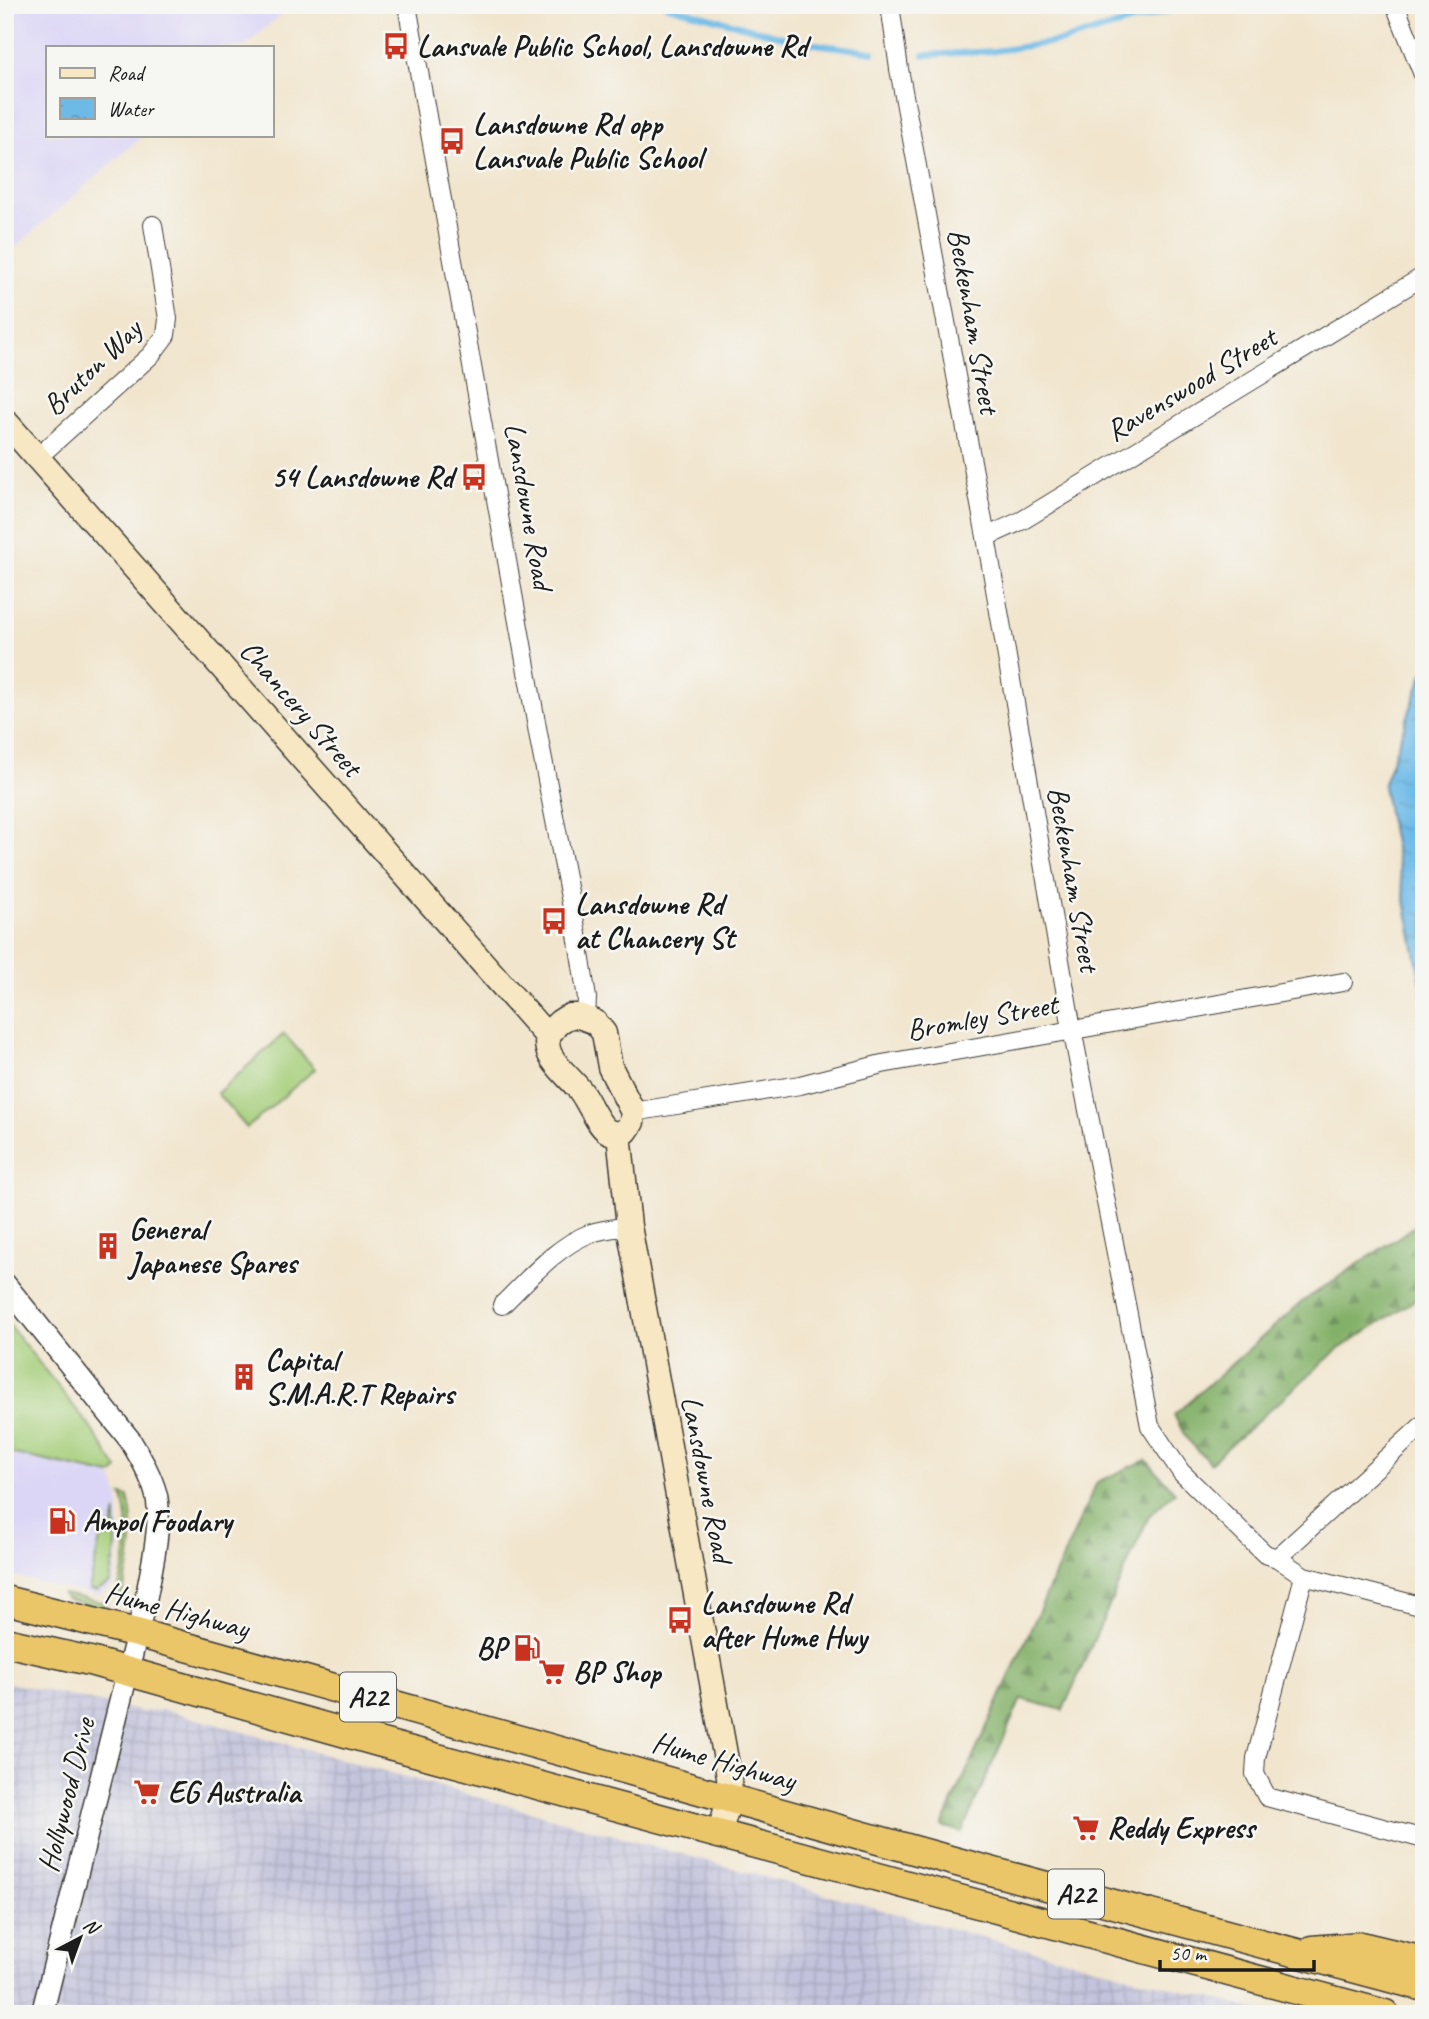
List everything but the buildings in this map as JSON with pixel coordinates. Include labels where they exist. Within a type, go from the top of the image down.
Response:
[{"type":"highway","name":"Hume Highway","points":[[5,1600],[137,1633],[957,1862],[1424,1987]]},
{"type":"highway","name":"A22","points":[[5,1642],[128,1672],[1385,2014]]},
{"type":"highway","points":[[1296,1954],[1362,1946],[1424,1961]]},
{"type":"main road","name":"Chancery Street","points":[[5,421],[548,1037],[547,1048],[551,1057],[577,1086],[604,1129],[619,1133]]},
{"type":"main road","points":[[548,1037],[564,1018],[579,1016],[595,1022],[604,1034],[610,1066],[632,1112],[632,1122],[626,1130],[619,1133]]},
{"type":"main road","name":"Lansdowne Road","points":[[619,1133],[629,1226],[722,1726],[730,1797],[719,1834]]},
{"type":"street","name":"Lansdowne Road","points":[[407,5],[540,744],[576,929],[587,998],[586,1018]]},
{"type":"street","name":"Beckenham Street","points":[[890,5],[899,69],[986,537],[1072,1029],[1150,1426],[1181,1472],[1265,1554],[1277,1558],[1304,1576],[1424,1607]]},
{"type":"street","points":[[1395,5],[1424,77]]},
{"type":"street","name":"Bruton Way","points":[[37,458],[151,355],[166,335],[167,309],[153,225]]},
{"type":"street","name":"Ravenswood Street","points":[[986,537],[1023,520],[1424,276]]},
{"type":"street","name":"Bromley Street","points":[[632,1112],[800,1085],[882,1064],[1343,982]]},
{"type":"street","points":[[502,1306],[540,1269],[575,1241],[601,1230],[629,1226]]},
{"type":"street","name":"Hollywood Drive","points":[[5,1284],[116,1419],[141,1458],[159,1508],[152,1569],[42,2014]]},
{"type":"street","points":[[1277,1558],[1424,1424]]},
{"type":"street","points":[[1304,1576],[1256,1758],[1255,1774],[1267,1797],[1424,1839]]},
{"type":"shaded area","points":[[5,5],[292,5],[245,46],[46,46],[46,136],[143,136],[5,256]]},
{"type":"shaded area","name":"Ampol Foodary","points":[[5,1452],[111,1475],[119,1496],[119,1545],[113,1586],[98,1596],[5,1574]]},
{"type":"shaded area","points":[[5,1682],[143,1712],[165,1710],[926,1922],[1272,2014],[5,2014]]},
{"type":"green space","points":[[284,1034],[315,1069],[247,1128],[217,1093]]},
{"type":"green space","points":[[1424,1220],[1424,1294],[1336,1351],[1210,1463],[1186,1438],[1174,1415],[1303,1301]]},
{"type":"green space","points":[[5,1320],[88,1424],[118,1469],[111,1475],[5,1452]]},
{"type":"green space","points":[[1146,1460],[1175,1492],[1149,1516],[1063,1710],[1021,1699],[962,1832],[942,1826],[1097,1482]]},
{"type":"green space","points":[[122,1495],[128,1497],[132,1536],[130,1561],[121,1599],[117,1595],[128,1532]]},
{"type":"green space","points":[[116,1512],[116,1548],[110,1583],[96,1591],[89,1590],[101,1535],[110,1537]]},
{"type":"green space","points":[[63,1594],[106,1603],[105,1609],[67,1599]]},
{"type":"water","points":[[1424,671],[1424,999],[1383,786]]},
{"type":"waterway","points":[[665,5],[801,42],[873,52]]},
{"type":"waterway","points":[[924,55],[994,51],[1062,41],[1189,5]]},
{"type":"place","name":"Lansvale Public School, Lansdowne Rd","points":[[396,46]]},
{"type":"place","name":"Lansdowne Rd opp Lansvale Public School","points":[[452,141]]},
{"type":"place","name":"54 Lansdowne Rd","points":[[474,477]]},
{"type":"place","name":"Lansdowne Rd at Chancery St","points":[[554,921]]},
{"type":"place","name":"General Japanese Spares","points":[[108,1246]]},
{"type":"place","name":"Capital S.M.A.R.T Repairs","points":[[244,1377]]},
{"type":"place","name":"Ampol Foodary","points":[[62,1521]]},
{"type":"place","name":"Lansdowne Rd after Hume Hwy","points":[[680,1620]]},
{"type":"place","name":"BP","points":[[527,1648]]},
{"type":"place","name":"BP Shop","points":[[552,1672]]},
{"type":"place","name":"EG Australia","points":[[147,1792]]},
{"type":"place","name":"Reddy Express","points":[[1086,1828]]}]
